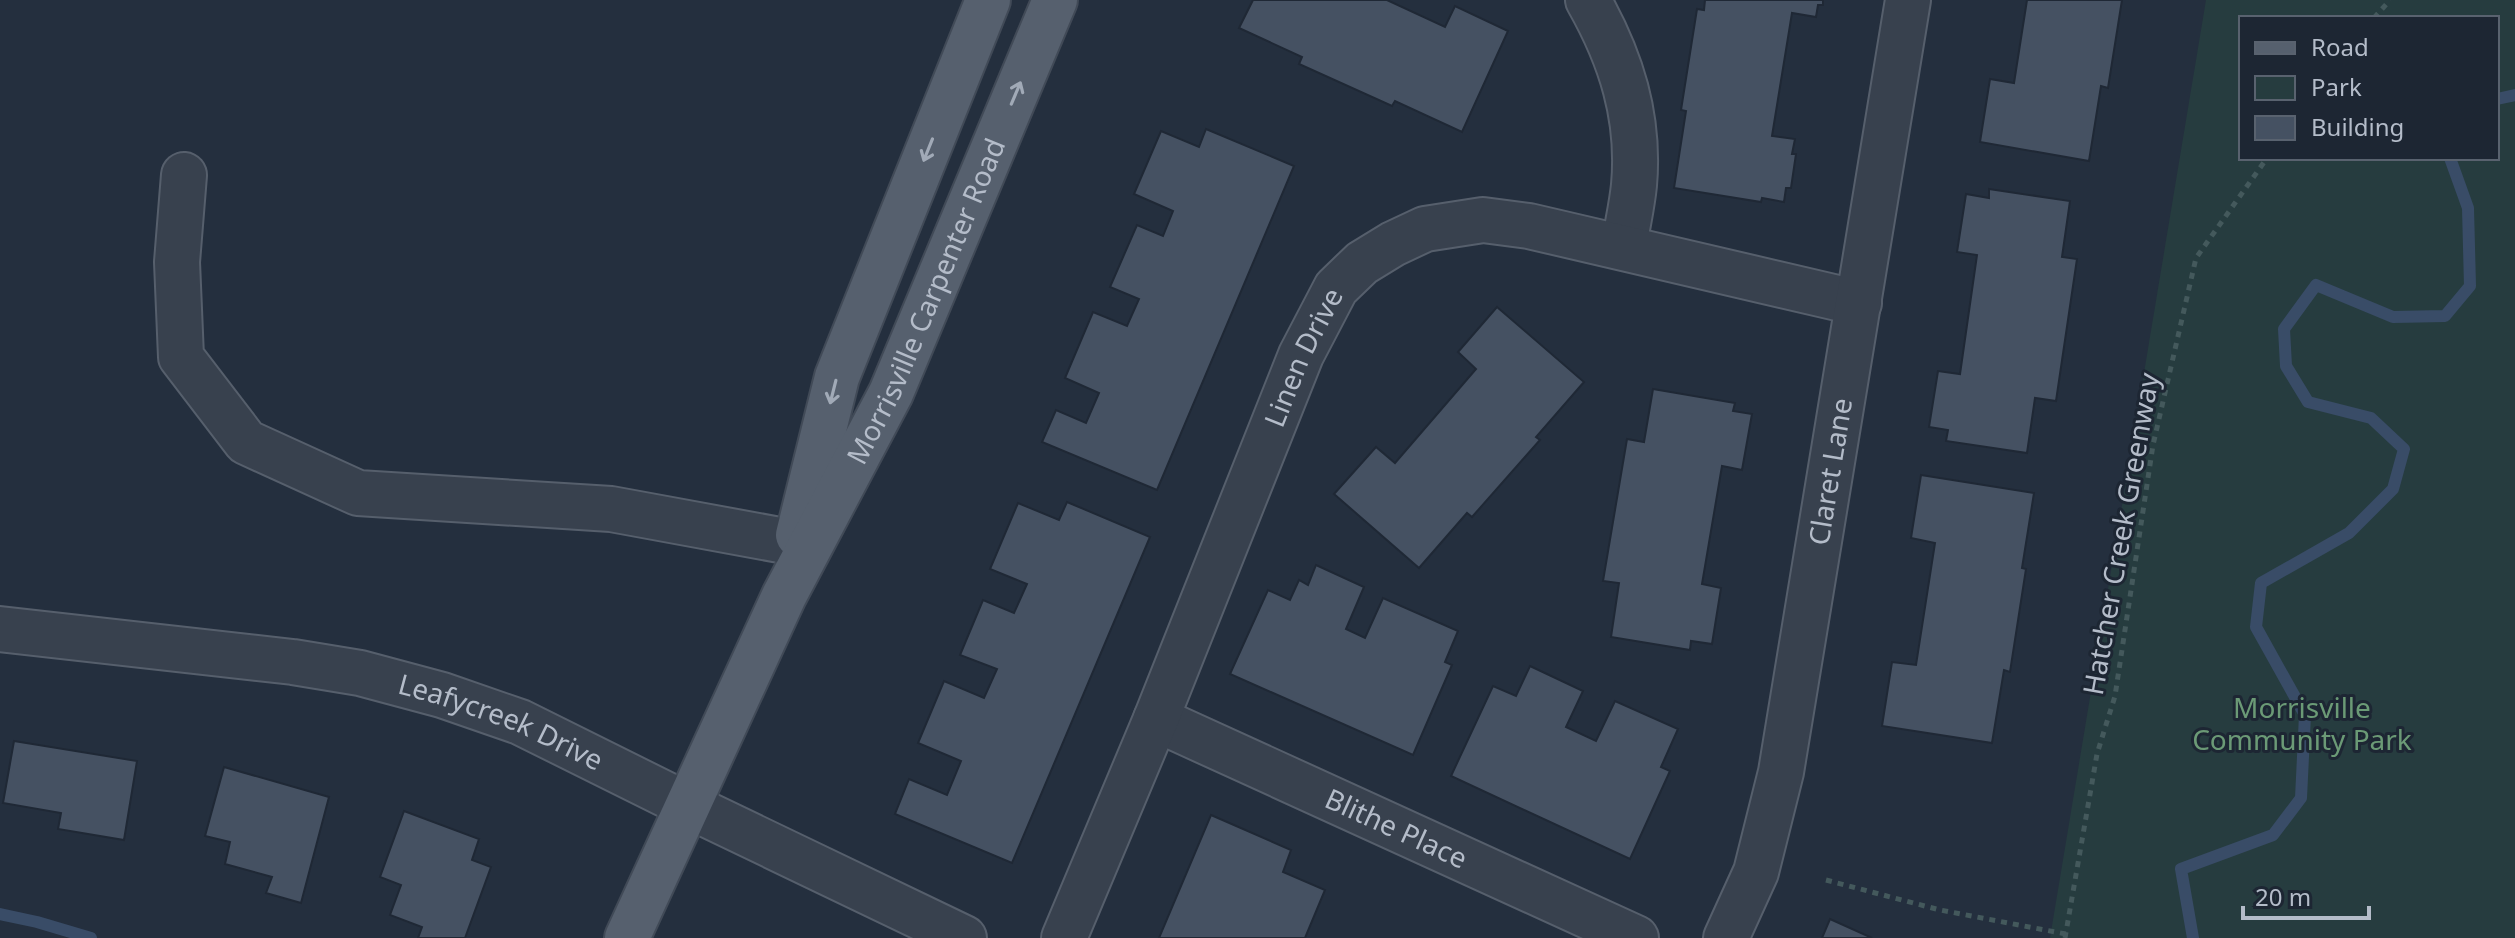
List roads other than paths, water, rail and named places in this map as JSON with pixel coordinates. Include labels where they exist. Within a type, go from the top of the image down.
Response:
[{"type":"main road","name":"Morrisville Carpenter Road","points":[[784,596],[837,377],[988,0]]},
{"type":"main road","name":"Morrisville Carpenter Road","points":[[627,938],[784,596],[891,393],[1055,0]]},
{"type":"street","points":[[1588,0],[1621,68],[1633,124],[1634,184],[1624,247]]},
{"type":"street","name":"Claret Lane","points":[[1726,938],[1756,872],[1781,772],[1908,0]]},
{"type":"street","points":[[184,175],[177,262],[181,357],[246,442],[358,493],[611,509],[796,543]]},
{"type":"street","name":"Linen Drive","points":[[1064,938],[1156,719],[1301,355],[1336,288],[1362,263],[1425,229],[1483,220],[1529,226],[1859,303]]},
{"type":"street","name":"Leafycreek Drive","points":[[0,629],[280,660],[360,673],[442,695],[520,722],[964,938]]},
{"type":"street","name":"Blithe Place","points":[[1156,719],[1636,938]]},
{"type":"waterway","points":[[2499,99],[2515,95]]},
{"type":"waterway","points":[[2193,938],[2181,869],[2273,835],[2301,798],[2305,715],[2256,627],[2261,583],[2349,533],[2393,489],[2404,449],[2371,418],[2308,402],[2286,366],[2284,329],[2316,285],[2393,317],[2445,316],[2470,286],[2468,208],[2451,160]]},
{"type":"waterway","points":[[0,914],[91,938]]},
{"type":"park label","name":"Morrisville Community Park","points":[[2302,724]]}]
